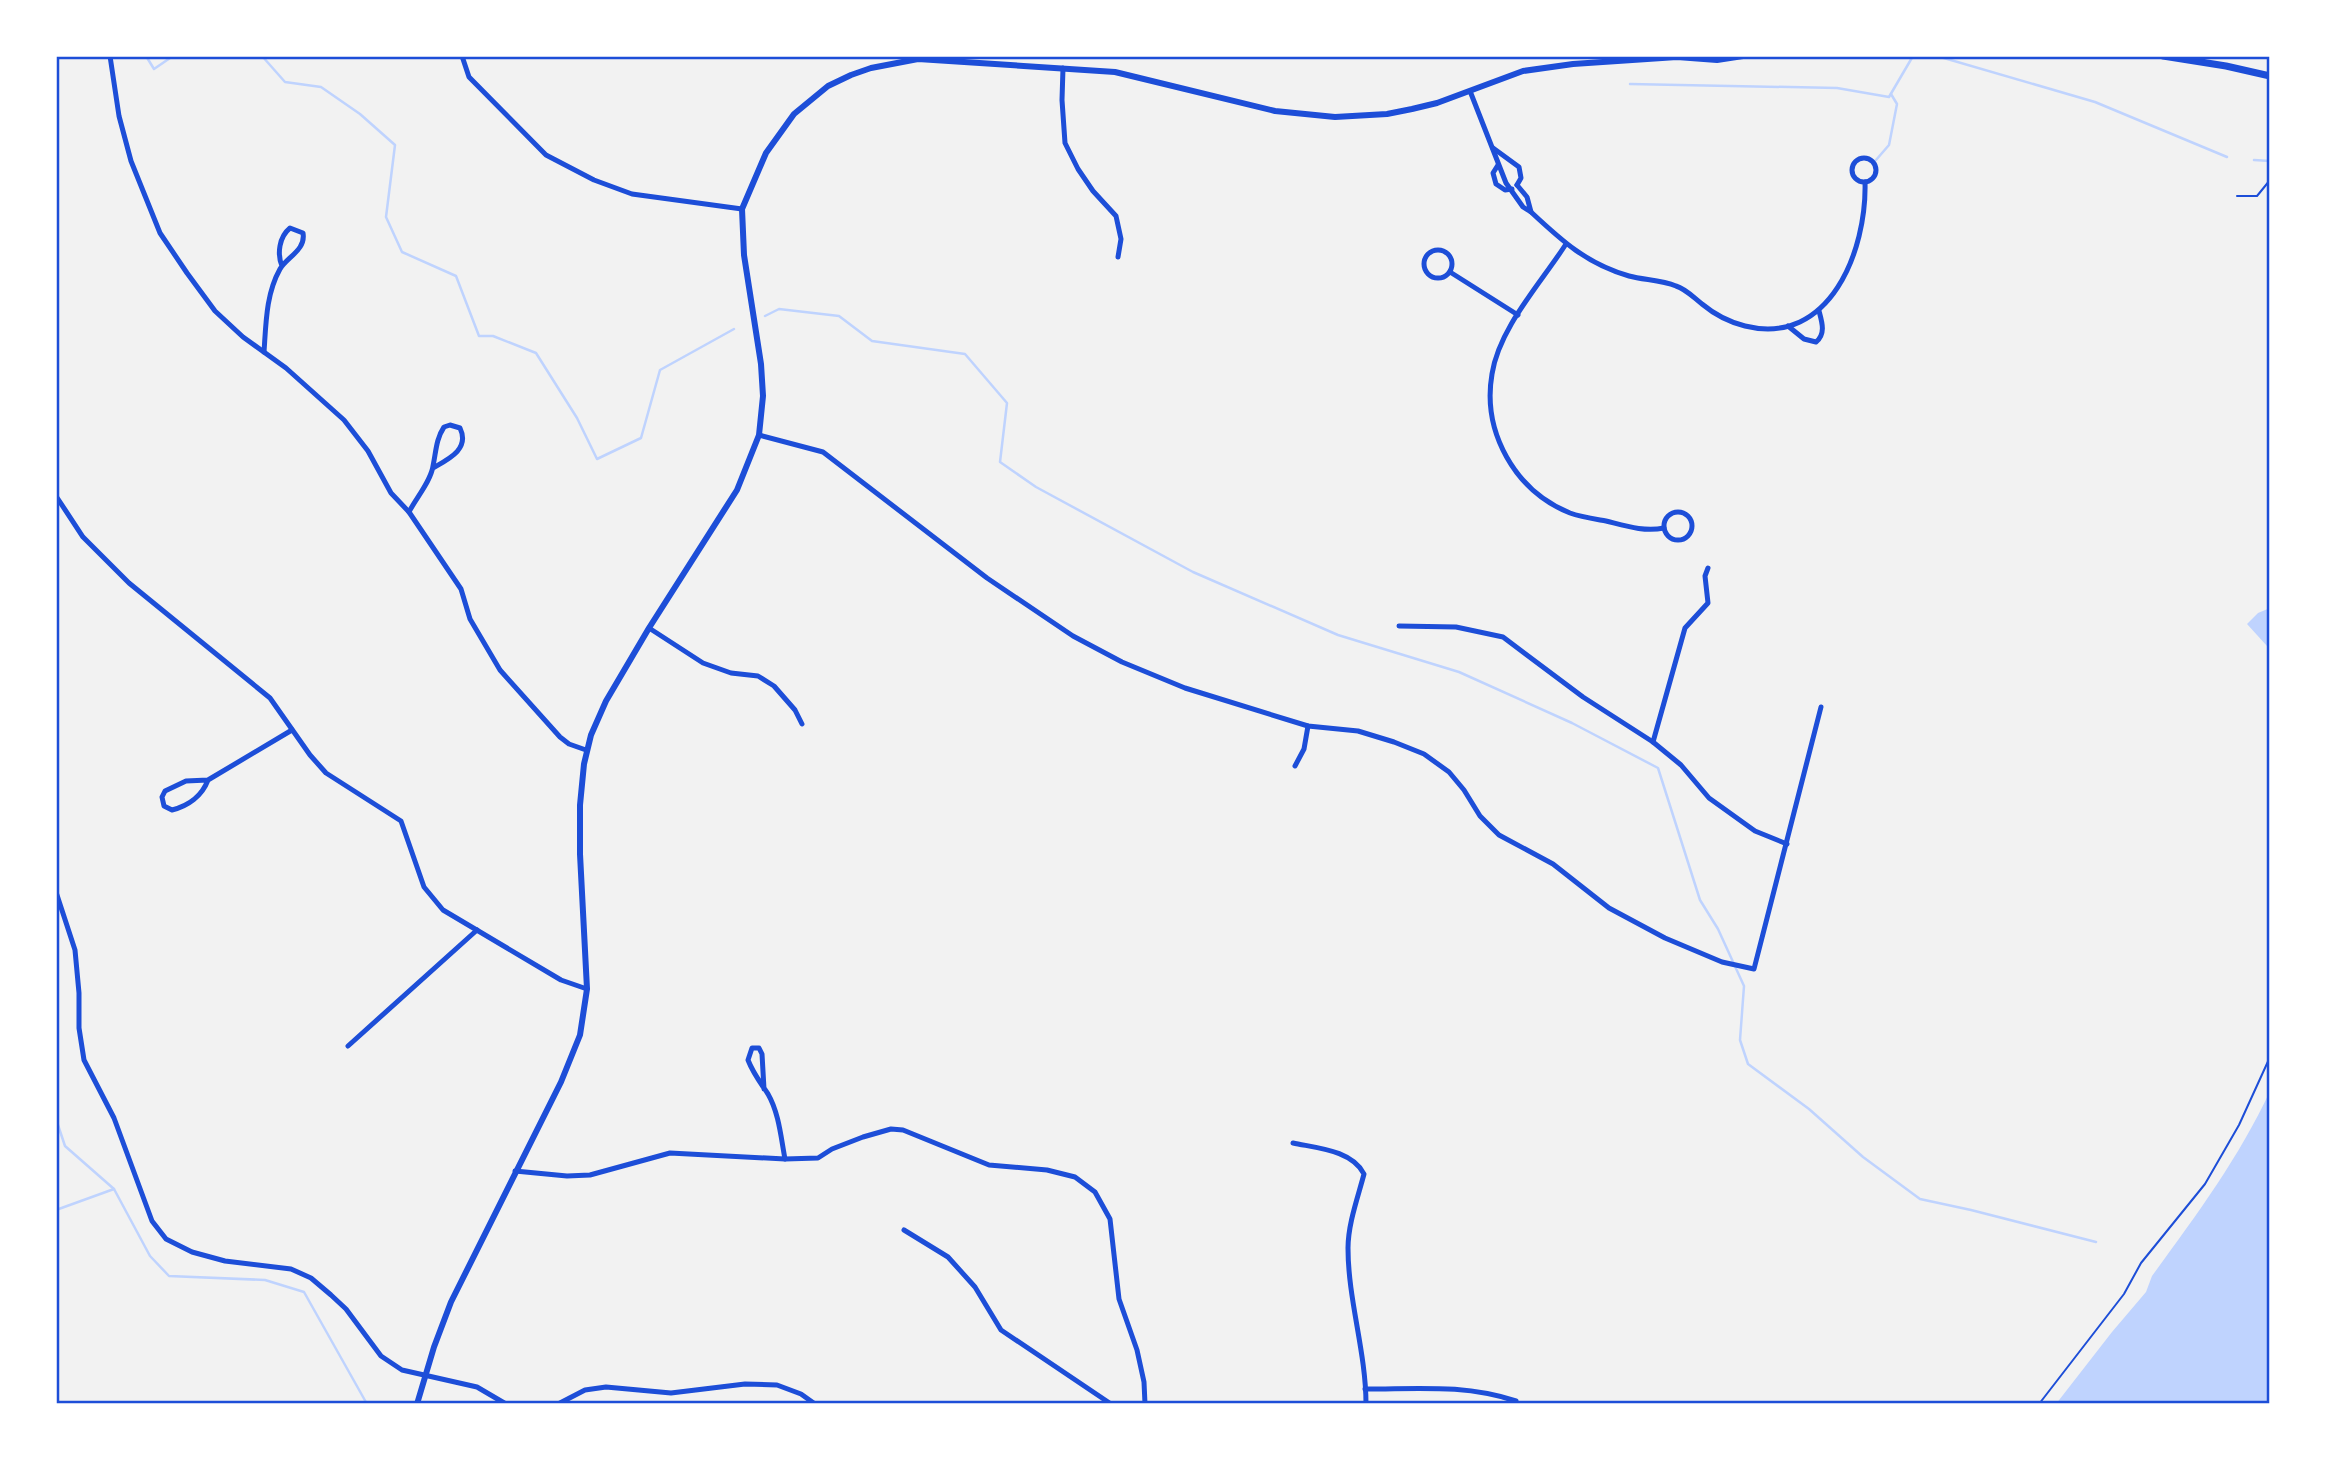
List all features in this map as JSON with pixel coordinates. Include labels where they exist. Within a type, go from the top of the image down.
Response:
[{"type":"main road","points":[[2163,56],[2270,76]]},
{"type":"main road","points":[[2200,56],[2226,66]]},
{"type":"street","points":[[110,56],[119,116],[131,161],[160,233],[187,273],[215,311],[243,337],[286,367],[344,420],[368,451],[391,493],[408,512],[461,589],[470,619],[500,670],[560,737],[586,751]]},
{"type":"street","points":[[462,56],[469,77],[546,155],[594,180],[632,194],[742,209]]},
{"type":"street","points":[[417,1404],[451,1302],[561,1082],[580,1035],[587,989],[580,805],[586,751],[591,735],[606,701],[649,628],[737,490],[760,435],[763,396],[761,364],[744,256],[742,209],[766,153],[794,114],[828,86],[851,75],[871,68],[918,59],[1115,72],[1275,111],[1335,117],[1387,114],[1437,103],[1523,71],[1573,64],[1678,56],[1717,61],[1743,56]]},
{"type":"street","points":[[1063,68],[1065,143],[1093,191],[1115,216],[1121,239],[1118,257]]},
{"type":"street","points":[[1470,91],[1510,190],[1522,206],[1566,244],[1616,272],[1676,286],[1727,320],[1760,329],[1788,326],[1810,317],[1819,311],[1844,277],[1864,224],[1865,182]]},
{"type":"street","points":[[1493,147],[1519,167],[1521,178],[1517,186],[1510,190],[1495,182],[1493,173],[1498,165]]},
{"type":"street","points":[[1862,158],[1871,160],[1875,168],[1873,177],[1865,182],[1856,179],[1852,172],[1854,163],[1862,158]]},
{"type":"street","points":[[1517,186],[1527,197],[1531,212]]},
{"type":"street","points":[[264,352],[267,307],[271,292],[282,266],[294,256],[304,240],[303,233],[296,229],[290,228],[282,237],[279,253],[282,266]]},
{"type":"street","points":[[1566,244],[1518,315],[1497,354],[1491,383],[1491,414],[1496,435],[1504,456],[1526,484],[1540,496],[1572,514],[1650,531],[1664,528]]},
{"type":"street","points":[[1435,250],[1445,252],[1451,260],[1450,272],[1440,278],[1430,276],[1424,267],[1426,257],[1435,250]]},
{"type":"street","points":[[1450,272],[1518,315]]},
{"type":"street","points":[[1788,326],[1804,339],[1816,342],[1823,326],[1819,311]]},
{"type":"street","points":[[408,512],[433,468],[437,440],[443,427],[450,425],[460,428],[464,439],[462,445],[453,457],[433,468]]},
{"type":"street","points":[[760,435],[823,452],[990,580],[1073,636],[1122,662],[1185,688],[1308,726],[1358,732],[1394,741],[1424,754],[1448,772],[1464,790],[1480,816],[1500,835],[1553,864],[1609,908],[1665,938],[1722,961],[1754,969],[1821,708]]},
{"type":"street","points":[[56,496],[83,537],[126,580],[270,698],[326,773],[401,821],[424,887],[443,910],[561,981],[587,989]]},
{"type":"street","points":[[1676,512],[1685,514],[1692,522],[1690,534],[1681,540],[1671,538],[1664,528],[1666,519],[1676,512]]},
{"type":"street","points":[[1653,742],[1685,628],[1708,603],[1704,576],[1708,568]]},
{"type":"street","points":[[1399,626],[1457,626],[1503,637],[1583,697],[1653,742],[1681,765],[1709,798],[1755,831],[1787,844]]},
{"type":"street","points":[[649,628],[703,663],[731,673],[758,676],[774,686],[795,710],[802,724]]},
{"type":"street","points":[[1295,766],[1304,750],[1308,726]]},
{"type":"street","points":[[208,780],[200,795],[182,807],[172,810],[164,806],[162,797],[165,791],[186,781],[208,780],[292,730]]},
{"type":"street","points":[[56,892],[75,950],[79,1028],[84,1060],[114,1118],[152,1221],[166,1240],[192,1252],[225,1261],[292,1269],[311,1278],[346,1309],[381,1356],[402,1370],[477,1387],[506,1404]]},
{"type":"street","points":[[348,1046],[477,930]]},
{"type":"street","points":[[764,1089],[762,1054],[759,1048],[752,1048],[748,1060],[778,1118],[785,1159]]},
{"type":"street","points":[[515,1171],[567,1176],[590,1175],[670,1153],[785,1159],[818,1158],[832,1149],[891,1129],[903,1130],[989,1165],[1046,1170],[1075,1177],[1095,1192],[1110,1219],[1119,1299],[1137,1350],[1144,1382],[1145,1404]]},
{"type":"street","points":[[1293,1143],[1346,1157],[1359,1164],[1364,1174],[1348,1244],[1349,1275],[1366,1404]]},
{"type":"street","points":[[904,1230],[948,1257],[975,1287],[1000,1330],[1111,1404]]},
{"type":"street","points":[[558,1404],[585,1390],[606,1387],[671,1393],[745,1384],[777,1385],[801,1394],[815,1404]]},
{"type":"street","points":[[1365,1389],[1437,1387],[1499,1395],[1516,1401]]},
{"type":"path","points":[[2237,196],[2257,196],[2270,180]]},
{"type":"path","points":[[2039,1404],[2124,1294],[2141,1262],[2204,1184],[2239,1125],[2270,1057]]},
{"type":"water","points":[[2270,608],[2270,645],[2267,646],[2247,624],[2258,613]]},
{"type":"water","points":[[2270,1091],[2270,1404],[2056,1404],[2146,1292],[2152,1276],[2245,1140]]},
{"type":"waterway","points":[[146,56],[154,69],[173,56]]},
{"type":"waterway","points":[[262,56],[285,82],[321,87],[360,114],[395,145],[386,217],[402,252],[456,276],[479,336],[493,336],[536,353],[577,418],[597,459],[641,438],[660,370],[734,329]]},
{"type":"waterway","points":[[1630,84],[1837,88],[1889,97],[1913,56]]},
{"type":"waterway","points":[[1937,56],[2095,102],[2227,157]]},
{"type":"waterway","points":[[1876,160],[1889,145],[1897,104],[1891,94]]},
{"type":"waterway","points":[[2254,160],[2270,161]]},
{"type":"waterway","points":[[765,316],[779,309],[839,316],[872,341],[965,354],[1007,403],[1000,462],[1036,487],[1193,572],[1338,635],[1459,672],[1572,723],[1658,768],[1700,900],[1718,929],[1744,986],[1740,1040],[1748,1064],[1809,1109],[1863,1157],[1920,1199],[2096,1242]]},
{"type":"waterway","points":[[56,1119],[65,1146],[114,1189]]},
{"type":"waterway","points":[[56,1210],[114,1189],[150,1256],[169,1276],[265,1280],[304,1292],[367,1404]]}]
